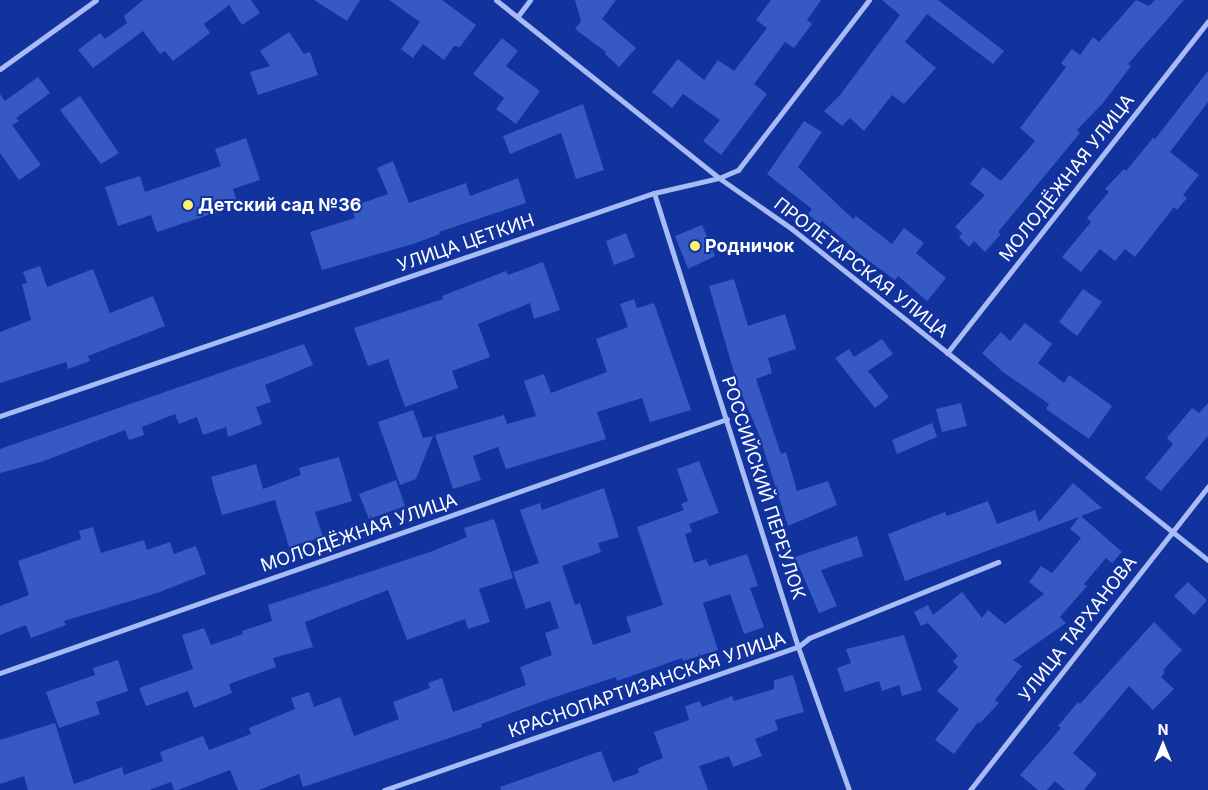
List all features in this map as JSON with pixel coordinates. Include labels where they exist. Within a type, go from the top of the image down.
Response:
[{"type":"street","points":[[0,69],[96,0]]},
{"type":"street","name":"ПРОЛЕТАРСКАЯ УЛИЦА","points":[[496,0],[719,178],[792,229],[1174,530],[1208,560]]},
{"type":"street","points":[[518,16],[530,0]]},
{"type":"street","name":"УЛИЦА ЦЕТКИН","points":[[0,416],[654,193],[719,178],[738,170],[870,0]]},
{"type":"street","name":"МОЛОДЁЖНАЯ УЛИЦА","points":[[947,353],[1208,21]]},
{"type":"street","name":"РОССИЙСКИЙ ПЕРЕУЛОК","points":[[654,193],[798,647],[849,790]]},
{"type":"street","name":"МОЛОДЁЖНАЯ УЛИЦА","points":[[0,673],[727,419]]},
{"type":"street","name":"УЛИЦА ТАРХАНОВА","points":[[970,790],[1208,486]]},
{"type":"street","name":"КРАСНОПАРТИЗАНСКАЯ УЛИЦА","points":[[384,790],[798,647],[809,638],[998,562]]},
{"type":"building","points":[[143,0],[251,0],[260,13],[242,25],[229,5],[204,24],[210,33],[173,61],[165,51],[160,54],[143,31],[93,68],[78,50],[100,33],[105,39],[127,23],[124,16]]},
{"type":"building","points":[[314,0],[360,0],[347,21]]},
{"type":"building","points":[[389,0],[442,0],[476,25],[460,47],[454,46],[444,60],[423,44],[413,58],[401,49],[420,22]]},
{"type":"building","points":[[575,0],[616,0],[602,19],[636,48],[619,67],[605,54],[606,52],[575,29],[581,21]]},
{"type":"building","points":[[771,0],[821,0],[807,20],[812,24],[794,48],[785,42],[754,84],[767,94],[721,155],[703,141],[720,120],[683,94],[672,108],[652,92],[678,59],[704,80],[718,60],[734,71],[767,28],[756,20]]},
{"type":"building","points":[[882,0],[938,0],[1004,51],[993,64],[927,14],[905,42],[936,68],[904,104],[892,95],[864,131],[850,118],[842,126],[824,111],[840,95],[900,15]]},
{"type":"building","points":[[1136,0],[1149,6],[1155,0],[1184,0],[1128,64],[1131,66],[1103,103],[1077,130],[1080,133],[998,232],[1001,234],[985,252],[974,241],[969,247],[959,237],[962,233],[955,227],[985,195],[970,184],[983,167],[1001,181],[1035,141],[1020,128],[1066,67],[1061,63],[1072,49],[1080,55],[1093,37],[1099,42]]},
{"type":"building","points":[[289,32],[304,54],[310,52],[318,75],[258,95],[250,72],[270,66],[260,51]]},
{"type":"building","points":[[502,38],[518,51],[506,66],[540,91],[516,124],[496,109],[504,98],[473,74]]},
{"type":"building","points":[[1208,71],[1208,102],[1170,152],[1199,175],[1183,195],[1187,198],[1177,210],[1174,207],[1135,257],[1125,249],[1115,261],[1100,249],[1081,272],[1062,257],[1091,222],[1087,218],[1109,192],[1105,189],[1124,169],[1126,171],[1153,138],[1155,139]]},
{"type":"building","points":[[38,77],[50,93],[16,118],[19,121],[12,125],[41,165],[19,180],[0,153],[0,94],[5,101]]},
{"type":"building","points":[[80,96],[119,153],[101,164],[60,110]]},
{"type":"building","points":[[583,104],[604,170],[576,179],[561,133],[510,154],[503,136]]},
{"type":"building","points":[[804,121],[822,132],[798,167],[853,219],[856,216],[892,244],[904,228],[924,243],[916,253],[946,278],[927,301],[898,276],[895,280],[861,255],[822,221],[819,224],[808,214],[812,209],[767,174]]},
{"type":"building","points":[[246,138],[260,180],[233,189],[238,205],[157,232],[151,215],[118,226],[105,187],[140,176],[145,192],[221,166],[215,149]]},
{"type":"building","points":[[393,161],[409,203],[466,183],[470,196],[518,178],[526,203],[439,232],[440,234],[413,244],[322,270],[310,232],[355,218],[351,207],[388,194],[377,168]]},
{"type":"building","name":"Родничок","points":[[702,225],[715,256],[688,269],[675,236]]},
{"type":"building","points":[[626,233],[635,257],[614,265],[606,241]]},
{"type":"building","points":[[543,262],[560,310],[534,319],[530,303],[478,324],[490,357],[452,371],[458,388],[405,407],[388,359],[368,366],[354,328],[443,299],[442,296],[506,271],[508,275]]},
{"type":"building","points":[[40,266],[47,287],[93,269],[110,313],[153,296],[165,326],[88,356],[90,361],[68,369],[66,362],[0,383],[0,332],[31,320],[22,284],[27,283],[23,272]]},
{"type":"building","points":[[734,279],[748,326],[785,314],[796,349],[768,358],[772,373],[756,379],[781,454],[786,452],[797,491],[828,481],[837,505],[788,526],[758,432],[737,383],[709,286]]},
{"type":"building","points":[[1083,289],[1102,302],[1077,336],[1059,322]]},
{"type":"building","points":[[634,299],[637,308],[654,303],[691,410],[650,422],[642,398],[597,412],[606,439],[506,469],[498,447],[473,456],[481,480],[453,489],[435,435],[504,415],[507,424],[536,416],[524,381],[544,374],[551,393],[607,372],[596,339],[628,327],[620,304]]},
{"type":"building","points":[[1025,323],[1052,344],[1038,363],[1064,383],[1069,375],[1112,406],[1089,439],[1046,409],[1049,404],[1003,372],[982,353],[1001,332],[1010,341]]},
{"type":"building","points":[[882,339],[893,354],[868,371],[889,397],[875,408],[835,358],[849,349],[854,357]]},
{"type":"building","points":[[304,344],[313,365],[265,385],[271,402],[256,407],[262,424],[228,437],[226,427],[203,435],[197,417],[179,424],[175,414],[142,427],[144,435],[129,440],[125,430],[41,462],[0,473],[0,449]]},
{"type":"building","points":[[961,403],[967,426],[942,432],[936,409]]},
{"type":"building","points":[[1208,403],[1208,436],[1161,491],[1145,478],[1173,444],[1167,438],[1192,408],[1199,413]]},
{"type":"building","points":[[413,410],[423,438],[433,436],[416,479],[400,485],[378,422]]},
{"type":"building","points":[[932,423],[937,437],[897,454],[892,440]]},
{"type":"building","points":[[339,457],[352,501],[315,512],[323,537],[289,547],[275,500],[222,515],[211,477],[256,464],[263,489],[301,475],[299,468]]},
{"type":"building","points":[[699,461],[719,513],[689,524],[692,532],[685,534],[694,563],[706,559],[709,566],[747,554],[758,586],[750,588],[764,627],[744,634],[730,594],[703,603],[718,650],[683,661],[682,658],[617,681],[616,677],[552,698],[481,724],[482,727],[303,787],[299,774],[259,790],[238,790],[230,770],[178,790],[174,790],[171,782],[149,790],[28,790],[24,776],[0,784],[0,740],[55,723],[74,784],[122,767],[124,775],[163,761],[160,752],[203,736],[209,750],[251,734],[249,728],[295,709],[291,698],[309,692],[314,707],[340,697],[354,736],[399,719],[393,702],[430,688],[428,683],[442,678],[453,712],[526,685],[520,667],[552,655],[545,633],[559,628],[550,601],[526,609],[513,572],[539,563],[520,510],[540,503],[542,510],[604,488],[619,537],[598,543],[601,552],[562,566],[575,605],[580,603],[593,645],[631,632],[626,617],[663,605],[637,527],[684,510],[681,504],[688,501],[677,469]]},
{"type":"building","points":[[396,480],[405,506],[369,519],[359,494]]},
{"type":"building","points":[[1073,483],[1102,508],[1081,516],[1122,552],[1112,563],[1106,558],[1084,584],[1087,586],[1060,617],[1066,623],[1013,660],[1022,666],[995,700],[999,703],[980,723],[978,722],[954,754],[935,740],[959,709],[937,691],[958,667],[953,661],[958,656],[928,623],[921,626],[914,612],[928,605],[933,615],[962,592],[982,618],[988,610],[1005,624],[1044,594],[1029,582],[1041,566],[1052,573],[1081,538],[1070,529],[1079,517],[905,581],[888,534],[945,512],[947,516],[988,501],[997,524],[1035,510],[1039,522]]},
{"type":"building","points":[[494,519],[513,578],[479,589],[490,622],[468,629],[465,619],[407,640],[388,590],[305,622],[313,647],[273,658],[276,667],[229,684],[232,693],[194,708],[188,691],[146,706],[139,688],[193,669],[182,635],[204,628],[211,645],[243,634],[242,631],[272,621],[268,605],[430,552],[467,537],[464,528]]},
{"type":"building","points":[[93,527],[101,553],[144,540],[147,550],[170,542],[174,554],[196,546],[206,574],[157,593],[64,621],[66,625],[31,638],[26,625],[0,635],[0,606],[29,595],[18,561],[81,539],[79,531]]},
{"type":"building","points":[[857,536],[863,556],[821,570],[837,606],[819,613],[795,557]]},
{"type":"building","points":[[1188,582],[1207,600],[1194,615],[1174,596]]},
{"type":"building","points":[[1154,622],[1182,650],[1163,670],[1165,672],[1161,677],[1174,689],[1153,710],[1129,686],[1073,753],[1097,774],[1084,790],[1065,790],[1055,781],[1047,790],[1038,790],[1020,775],[1061,728],[1058,726],[1078,702],[1080,704]]},
{"type":"building","points":[[904,635],[922,690],[902,696],[899,685],[882,691],[879,681],[845,692],[837,668],[851,663],[846,649]]},
{"type":"building","points":[[118,660],[128,691],[96,702],[100,714],[59,728],[46,692],[95,675],[93,668]]},
{"type":"building","points":[[793,675],[804,712],[775,720],[778,730],[755,739],[762,756],[733,767],[729,756],[699,766],[708,790],[501,790],[500,787],[601,751],[613,782],[639,773],[638,768],[663,758],[654,732],[689,720],[685,706],[700,701],[702,707],[732,696],[734,701],[774,689],[774,680]]},
{"type":"place","name":"Детский сад №36","points":[[188,205]]},
{"type":"place","name":"Родничок","points":[[695,246]]}]
